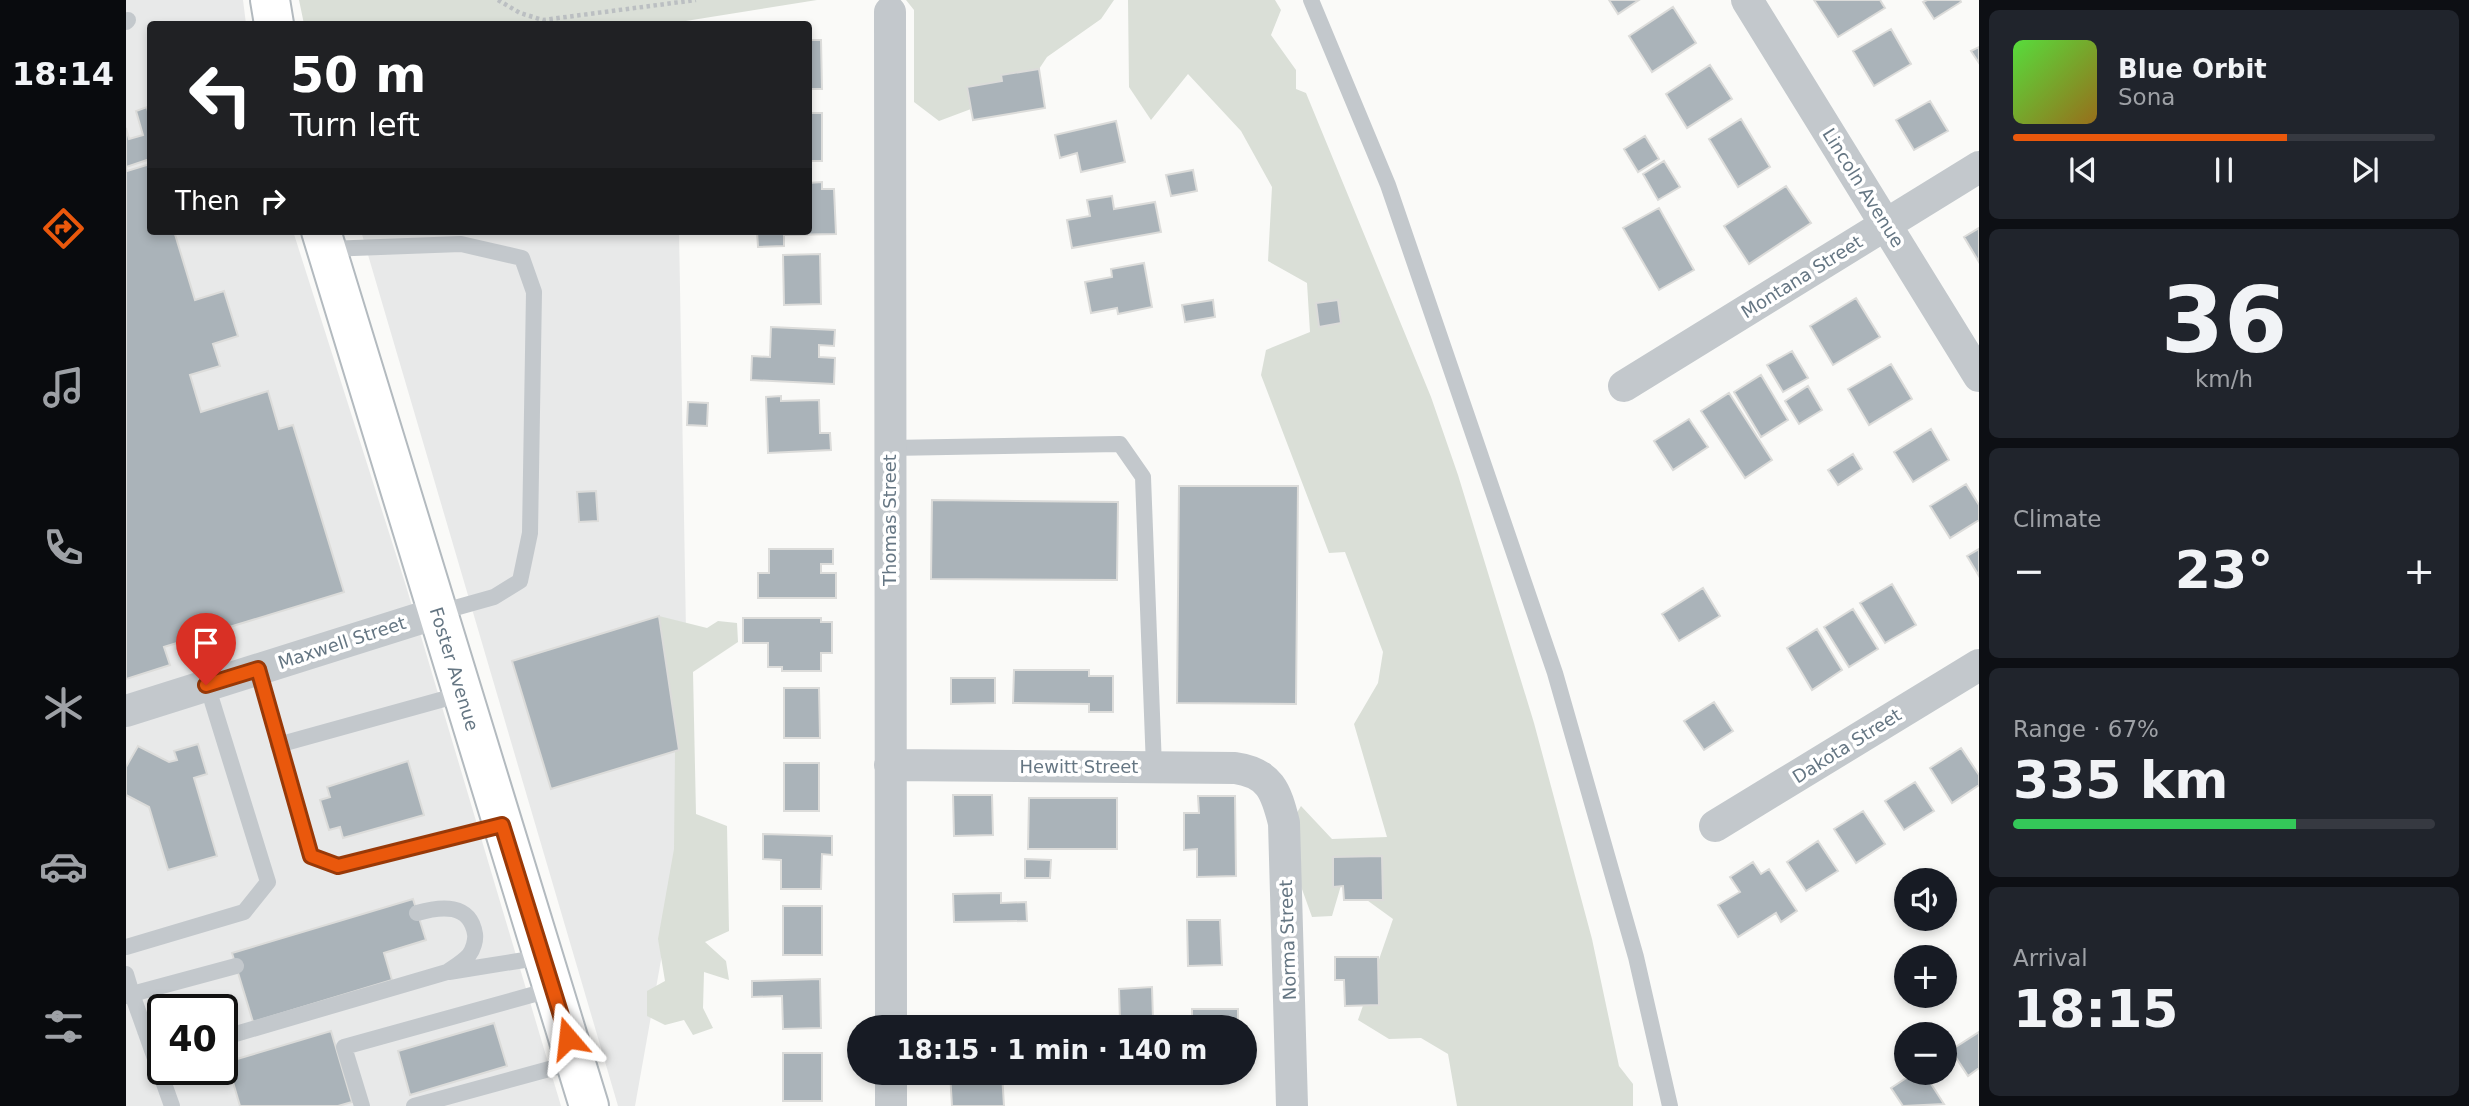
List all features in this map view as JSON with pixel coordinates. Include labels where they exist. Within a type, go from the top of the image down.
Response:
[{"type":"street","points":[[271,0],[274,21]]},
{"type":"street","name":"Lincoln Avenue","points":[[1747,0],[1979,376]]},
{"type":"street","name":"Thomas Street","points":[[890,12],[891,1015]]},
{"type":"street","name":"Montana Street","points":[[1624,386],[1979,167]]},
{"type":"street","name":"Foster Avenue","points":[[324,240],[589,1106]]},
{"type":"street","name":"Maxwell Street","points":[[126,711],[437,613]]},
{"type":"street","name":"Dakota Street","points":[[1715,826],[1979,665]]},
{"type":"street","name":"Hewitt Street","points":[[890,765],[1235,768],[1252,770],[1266,779]]},
{"type":"street","name":"Norma Street","points":[[1266,779],[1278,799],[1284,823],[1292,1106]]},
{"type":"street","points":[[891,1085],[891,1106]]},
{"type":"lane","points":[[1311,0],[1388,185],[1555,673],[1636,957],[1670,1106]]},
{"type":"lane","points":[[324,240],[461,244],[522,258],[534,292],[530,533],[520,581],[494,597],[437,613]]},
{"type":"lane","points":[[890,448],[1120,444],[1143,477],[1154,767]]},
{"type":"lane","points":[[258,669],[311,856],[320,862],[338,866],[502,825]]},
{"type":"lane","points":[[126,947],[244,912],[268,882],[206,685]]},
{"type":"lane","points":[[278,745],[462,694]]},
{"type":"lane","points":[[417,913],[438,906],[459,909],[472,922],[476,938],[470,954],[447,972]]},
{"type":"lane","points":[[129,995],[236,966]]},
{"type":"lane","points":[[238,1033],[447,972],[548,973]]},
{"type":"lane","points":[[362,1106],[344,1047],[548,973]]},
{"type":"lane","points":[[126,974],[129,995],[172,1106]]},
{"type":"lane","points":[[414,1106],[575,1062]]},
{"type":"path","points":[[498,0],[520,13],[543,20],[696,0]]},
{"type":"shaded area","points":[[126,0],[243,0],[246,21],[147,21],[147,235],[294,235],[406,586],[561,1106],[126,1106]]},
{"type":"shaded area","points":[[299,0],[817,0],[686,21],[303,21]]},
{"type":"shaded area","points":[[906,0],[1114,0],[1101,19],[1047,57],[1039,69],[979,106],[939,121],[914,102],[914,10]]},
{"type":"shaded area","points":[[1128,0],[1275,0],[1281,10],[1271,35],[1296,70],[1296,89],[1306,93],[1431,397],[1458,475],[1534,723],[1592,939],[1619,1066],[1633,1084],[1633,1106],[1457,1106],[1448,1054],[1421,1038],[1389,1039],[1358,1020],[1393,919],[1342,882],[1332,916],[1312,917],[1298,878],[1276,847],[1301,806],[1332,839],[1387,837],[1354,724],[1378,683],[1383,652],[1345,552],[1329,553],[1261,375],[1266,350],[1310,332],[1307,283],[1268,261],[1272,187],[1241,131],[1188,74],[1151,120],[1129,87]]},
{"type":"shaded area","points":[[362,235],[679,235],[689,803],[635,1106],[618,1106]]},
{"type":"shaded area","points":[[659,616],[707,628],[718,621],[737,623],[738,642],[693,672],[696,814],[727,826],[729,931],[705,942],[726,961],[729,980],[704,972],[703,1008],[713,1028],[693,1035],[684,1020],[665,1025],[647,1016],[647,991],[665,981],[658,939],[674,849],[675,751],[679,750]]},
{"type":"building","points":[[1609,0],[1639,0],[1618,14]]},
{"type":"building","points":[[1814,0],[1880,0],[1885,8],[1838,37]]},
{"type":"building","points":[[1923,2],[1961,2],[1934,19]]},
{"type":"building","points":[[1673,7],[1696,43],[1652,72],[1629,36]]},
{"type":"building","points":[[1891,29],[1911,64],[1874,86],[1853,51]]},
{"type":"building","points":[[812,40],[821,40],[822,89],[812,89]]},
{"type":"building","points":[[1979,47],[1979,63],[1971,51]]},
{"type":"building","points":[[1710,65],[1732,99],[1687,128],[1666,94]]},
{"type":"building","points":[[1039,69],[1045,108],[973,120],[967,87],[1002,81],[1001,75]]},
{"type":"building","points":[[1930,101],[1948,131],[1914,150],[1896,120]]},
{"type":"building","points":[[147,107],[147,160],[126,167],[126,128],[129,139],[143,135],[136,111]]},
{"type":"building","points":[[812,113],[822,113],[822,161],[812,161]]},
{"type":"building","points":[[1741,119],[1770,167],[1738,187],[1709,139]]},
{"type":"building","points":[[1116,121],[1125,162],[1081,172],[1077,153],[1060,158],[1055,135]]},
{"type":"building","points":[[1645,136],[1659,159],[1638,172],[1624,149]]},
{"type":"building","points":[[1664,161],[1680,187],[1658,200],[1643,174]]},
{"type":"building","points":[[147,165],[147,235],[175,235],[195,300],[224,291],[238,336],[213,344],[220,366],[190,375],[201,412],[268,391],[279,429],[293,425],[344,592],[164,647],[170,665],[126,679],[126,167],[127,171]]},
{"type":"building","points":[[1193,170],[1197,191],[1171,196],[1166,175]]},
{"type":"building","points":[[822,182],[822,189],[834,189],[836,234],[812,234],[812,183]]},
{"type":"building","points":[[1786,186],[1811,223],[1749,264],[1724,226]]},
{"type":"building","points":[[1112,196],[1114,209],[1155,202],[1161,232],[1072,248],[1067,220],[1090,216],[1087,200]]},
{"type":"building","points":[[1659,208],[1694,270],[1659,290],[1623,228]]},
{"type":"building","points":[[1979,228],[1979,262],[1964,237]]},
{"type":"building","points":[[757,235],[784,235],[784,246],[758,247]]},
{"type":"building","points":[[820,254],[821,304],[784,305],[783,255]]},
{"type":"building","points":[[1144,263],[1152,307],[1118,314],[1117,308],[1091,313],[1085,282],[1112,277],[1111,269]]},
{"type":"building","points":[[1856,298],[1880,337],[1833,365],[1810,326]]},
{"type":"building","points":[[1213,300],[1215,317],[1185,322],[1182,305]]},
{"type":"building","points":[[1338,300],[1341,323],[1319,327],[1316,303]]},
{"type":"building","points":[[771,327],[835,330],[834,346],[819,345],[819,357],[835,358],[834,384],[751,380],[752,356],[770,357]]},
{"type":"building","points":[[1792,351],[1808,378],[1783,392],[1767,365]]},
{"type":"building","points":[[1891,364],[1912,399],[1869,425],[1848,389]]},
{"type":"building","points":[[1761,375],[1788,420],[1761,437],[1734,392]]},
{"type":"building","points":[[1808,386],[1822,410],[1799,424],[1785,401]]},
{"type":"building","points":[[1729,393],[1772,460],[1745,478],[1701,411]]},
{"type":"building","points":[[781,396],[781,401],[819,400],[820,433],[830,433],[831,450],[768,453],[766,397]]},
{"type":"building","points":[[688,402],[708,403],[707,426],[687,425]]},
{"type":"building","points":[[1689,419],[1708,447],[1673,470],[1654,441]]},
{"type":"building","points":[[1931,429],[1949,460],[1913,482],[1894,452]]},
{"type":"building","points":[[1853,454],[1862,469],[1838,485],[1828,470]]},
{"type":"building","points":[[1966,484],[1979,505],[1979,520],[1950,538],[1930,506]]},
{"type":"building","points":[[1179,486],[1298,486],[1296,704],[1177,703]]},
{"type":"building","points":[[596,491],[598,521],[579,522],[577,492]]},
{"type":"building","points":[[932,500],[1118,502],[1117,580],[931,579]]},
{"type":"building","points":[[769,549],[833,549],[833,564],[821,564],[821,573],[836,573],[836,598],[758,598],[758,573],[769,573]]},
{"type":"building","points":[[1979,549],[1979,576],[1967,556]]},
{"type":"building","points":[[1892,584],[1916,625],[1885,643],[1860,603]]},
{"type":"building","points":[[1703,588],[1720,616],[1679,641],[1662,614]]},
{"type":"building","points":[[1853,609],[1878,649],[1849,667],[1824,627]]},
{"type":"building","points":[[659,616],[679,750],[551,789],[512,661]]},
{"type":"building","points":[[743,618],[821,618],[821,622],[832,622],[832,653],[821,653],[821,671],[782,671],[782,667],[768,667],[768,643],[743,643]]},
{"type":"building","points":[[1817,629],[1842,670],[1812,690],[1787,648]]},
{"type":"building","points":[[1014,670],[1089,670],[1089,676],[1113,676],[1113,712],[1089,712],[1089,704],[1013,703]]},
{"type":"building","points":[[951,678],[995,678],[995,703],[951,704]]},
{"type":"building","points":[[784,688],[819,688],[820,738],[784,738]]},
{"type":"building","points":[[1714,702],[1733,731],[1704,750],[1684,721]]},
{"type":"building","points":[[198,744],[207,774],[194,778],[217,856],[168,870],[149,807],[126,795],[126,767],[138,746],[169,762],[177,760],[174,751]]},
{"type":"building","points":[[1961,748],[1979,775],[1979,785],[1952,803],[1930,768]]},
{"type":"building","points":[[408,761],[424,815],[343,838],[340,827],[329,830],[320,800],[330,797],[327,787]]},
{"type":"building","points":[[784,763],[819,763],[819,811],[784,811]]},
{"type":"building","points":[[1915,782],[1934,811],[1904,830],[1885,801]]},
{"type":"building","points":[[953,795],[992,795],[993,835],[954,836]]},
{"type":"building","points":[[1198,796],[1235,796],[1236,876],[1197,877],[1197,849],[1184,850],[1184,813],[1199,813]]},
{"type":"building","points":[[1029,798],[1117,798],[1117,849],[1028,849]]},
{"type":"building","points":[[1863,811],[1885,844],[1856,863],[1834,829]]},
{"type":"building","points":[[763,834],[832,836],[832,855],[822,854],[821,889],[781,889],[781,860],[763,859]]},
{"type":"building","points":[[1818,841],[1838,871],[1806,891],[1787,862]]},
{"type":"building","points":[[1382,856],[1383,900],[1344,900],[1343,886],[1333,887],[1333,857]]},
{"type":"building","points":[[1025,859],[1051,860],[1050,878],[1025,878]]},
{"type":"building","points":[[1753,862],[1761,874],[1769,869],[1797,911],[1781,922],[1776,913],[1738,937],[1718,905],[1740,892],[1730,877]]},
{"type":"building","points":[[1001,893],[1001,903],[1026,902],[1027,921],[954,922],[953,894]]},
{"type":"building","points":[[413,899],[426,940],[384,953],[392,980],[253,1022],[232,953]]},
{"type":"building","points":[[783,906],[822,906],[822,955],[783,955]]},
{"type":"building","points":[[1187,920],[1220,920],[1222,965],[1188,966]]},
{"type":"building","points":[[1335,957],[1378,957],[1379,1005],[1345,1006],[1344,980],[1335,980]]},
{"type":"building","points":[[820,979],[821,1028],[783,1029],[782,996],[752,997],[752,981]]},
{"type":"building","points":[[1152,987],[1153,1015],[1120,1015],[1119,989]]},
{"type":"building","points":[[1192,1009],[1238,1009],[1238,1015],[1192,1015]]},
{"type":"building","points":[[494,1023],[507,1066],[410,1095],[398,1051]]},
{"type":"building","points":[[331,1031],[352,1102],[338,1106],[240,1106],[234,1085],[238,1085],[238,1059]]},
{"type":"building","points":[[1979,1032],[1979,1068],[1968,1076],[1957,1059],[1957,1046]]},
{"type":"building","points":[[783,1053],[822,1053],[822,1101],[783,1101]]},
{"type":"building","points":[[951,1085],[1003,1085],[1004,1106],[952,1106]]},
{"type":"building","points":[[1896,1085],[1932,1085],[1944,1104],[1903,1106],[1891,1088]]},
{"type":"route","points":[[206,685],[258,669],[311,856],[320,862],[338,866],[502,825],[568,1038]]}]
